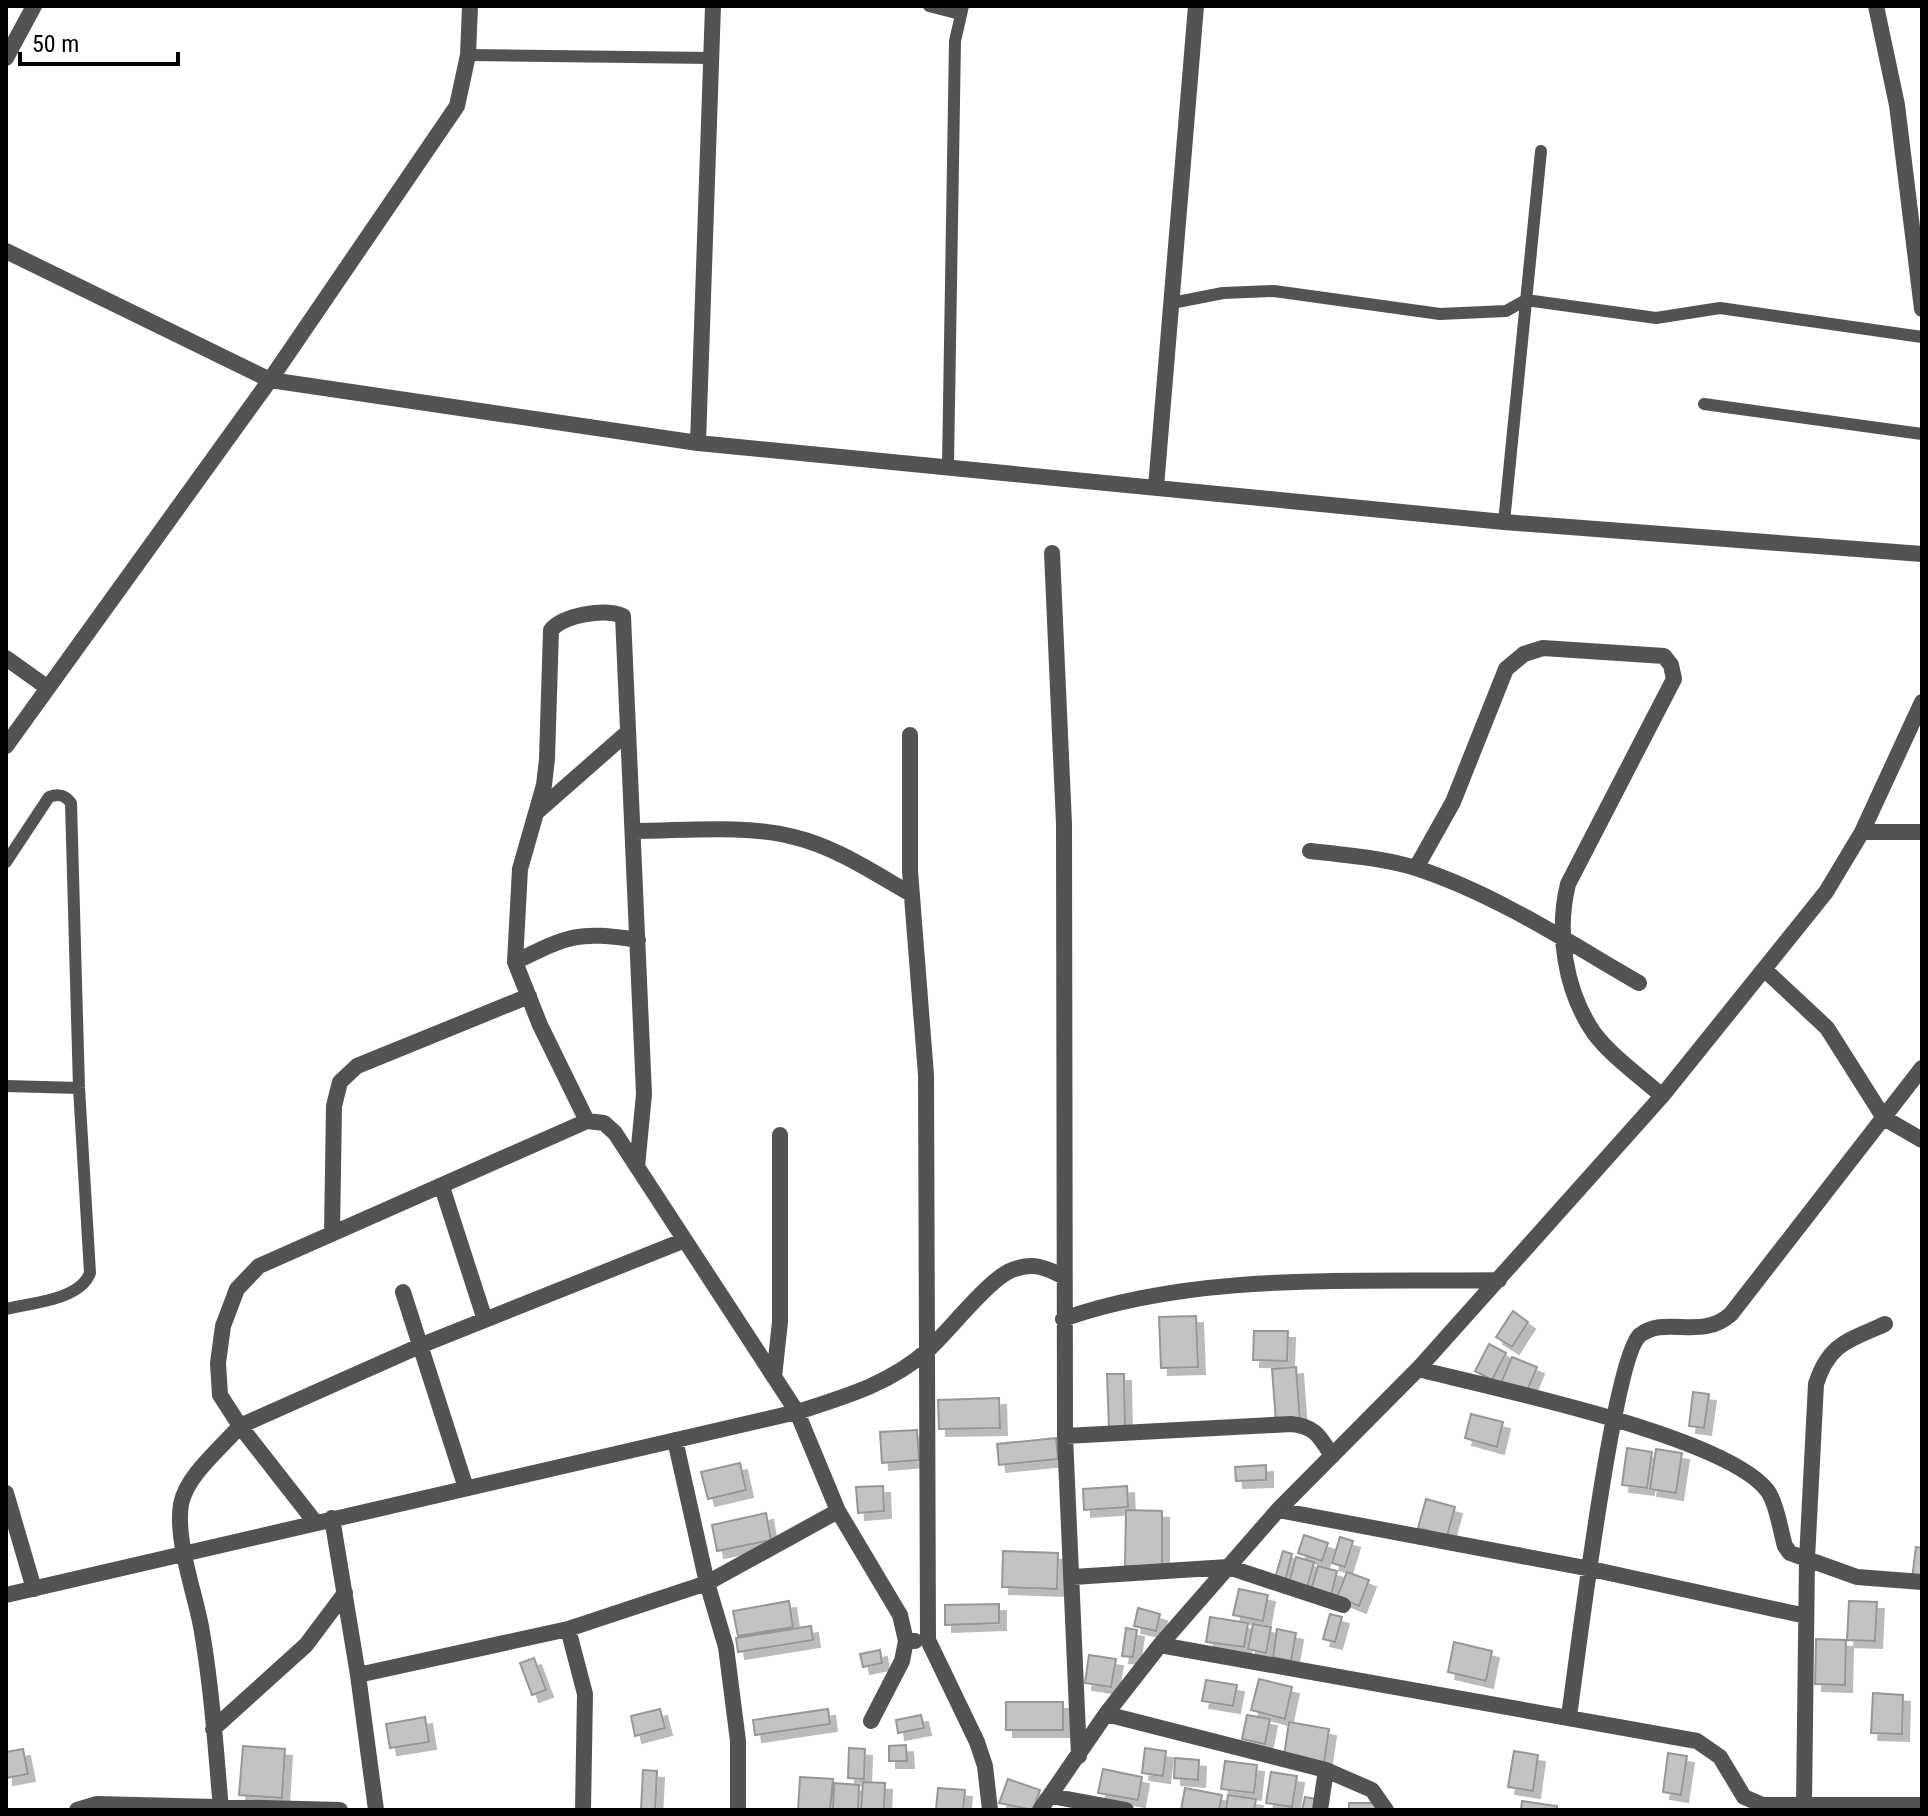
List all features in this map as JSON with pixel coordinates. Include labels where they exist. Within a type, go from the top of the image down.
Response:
[{"type":"street","points":[[6,58],[34,6]]},
{"type":"street","points":[[6,746],[270,380],[457,106],[468,55],[470,6]]},
{"type":"street","points":[[698,443],[713,6]]},
{"type":"street","points":[[1156,487],[1196,6]]},
{"type":"street","points":[[1876,6],[1897,105],[1922,309]]},
{"type":"street","points":[[6,251],[270,380],[698,443],[948,465],[1504,522],[1922,554]]},
{"type":"street","points":[[1052,553],[1064,824],[1065,1436],[1079,1756]]},
{"type":"street","points":[[587,1121],[515,962],[520,869],[544,785],[551,630],[557,623],[602,612],[623,616],[644,1094],[637,1167]]},
{"type":"street","points":[[1416,868],[1453,802],[1506,669],[1524,654],[1543,648],[1664,656],[1671,665],[1674,679],[1568,884],[1562,909],[1563,939],[1573,991],[1594,1033],[1662,1096]]},
{"type":"street","points":[[6,658],[48,688]]},
{"type":"street","points":[[1040,1810],[1106,1714],[1160,1645],[1278,1510],[1418,1369],[1662,1096],[1826,892],[1862,832],[1922,702]]},
{"type":"street","points":[[534,815],[563,786],[628,732]]},
{"type":"street","points":[[910,735],[911,894],[926,1075],[928,1640],[981,1754],[990,1810]]},
{"type":"street","points":[[633,831],[762,832],[793,836],[824,847],[911,894]]},
{"type":"street","points":[[1862,832],[1922,832]]},
{"type":"street","points":[[1310,851],[1371,858],[1416,868],[1469,888],[1639,983]]},
{"type":"street","points":[[515,962],[575,935],[596,933],[638,940]]},
{"type":"street","points":[[1764,969],[1827,1028],[1884,1118],[1922,1140]]},
{"type":"street","points":[[332,1234],[334,1106],[340,1082],[357,1066],[529,996]]},
{"type":"street","points":[[1569,1716],[1612,1419],[1629,1350],[1640,1335],[1659,1328],[1701,1329],[1719,1325],[1922,1068]]},
{"type":"street","points":[[315,1522],[240,1426],[220,1395],[218,1363],[223,1326],[237,1289],[259,1266],[587,1121],[604,1123],[615,1133],[797,1412],[838,1511],[900,1615],[906,1641],[902,1661],[871,1721]]},
{"type":"street","points":[[774,1377],[780,1322],[780,1135]]},
{"type":"street","points":[[442,1187],[485,1320]]},
{"type":"street","points":[[221,1809],[202,1630],[185,1555],[181,1505],[189,1484],[240,1426],[422,1345],[685,1240]]},
{"type":"street","points":[[6,1595],[797,1412],[870,1390],[926,1352],[1005,1273],[1031,1264],[1044,1266],[1064,1277]]},
{"type":"street","points":[[1063,1319],[1128,1299],[1184,1291],[1499,1280]]},
{"type":"street","points":[[403,1292],[466,1488]]},
{"type":"street","points":[[1804,1804],[1807,1559],[1816,1384],[1823,1363],[1835,1347],[1885,1324]]},
{"type":"street","points":[[1418,1369],[1612,1419],[1692,1445],[1749,1475],[1769,1493],[1785,1546],[1790,1553],[1857,1577],[1922,1582]]},
{"type":"street","points":[[1065,1436],[1291,1424],[1307,1426],[1318,1434],[1332,1456]]},
{"type":"street","points":[[675,1440],[707,1583],[726,1647],[738,1741],[738,1810]]},
{"type":"street","points":[[6,1493],[34,1589]]},
{"type":"street","points":[[1278,1510],[1591,1569],[1806,1616]]},
{"type":"street","points":[[358,1675],[568,1629],[707,1583],[838,1511]]},
{"type":"street","points":[[332,1518],[376,1810]]},
{"type":"street","points":[[1073,1577],[1228,1567],[1343,1605]]},
{"type":"street","points":[[213,1729],[306,1645],[345,1593]]},
{"type":"street","points":[[568,1629],[585,1694],[583,1810]]},
{"type":"street","points":[[906,1641],[928,1640]]},
{"type":"street","points":[[1160,1645],[1697,1741],[1720,1757],[1744,1797],[1763,1805],[1922,1805]]},
{"type":"street","points":[[1106,1714],[1326,1770],[1372,1790],[1386,1810]]},
{"type":"street","points":[[1320,1810],[1326,1770]]},
{"type":"street","points":[[1051,1796],[1126,1810]]},
{"type":"street","points":[[77,1810],[97,1804],[340,1810]]},
{"type":"lane","points":[[929,6],[962,10],[955,41],[948,465]]},
{"type":"lane","points":[[468,55],[712,58]]},
{"type":"lane","points":[[1504,522],[1541,151]]},
{"type":"lane","points":[[1172,303],[1223,293],[1274,291],[1440,314],[1481,315],[1506,311],[1526,300],[1656,318],[1720,308],[1922,337]]},
{"type":"lane","points":[[1704,404],[1922,434]]},
{"type":"lane","points":[[6,862],[49,797],[57,794],[66,797],[71,803],[79,1088],[90,1273],[87,1282],[70,1293],[6,1309]]},
{"type":"lane","points":[[6,1086],[79,1088]]},
{"type":"building","points":[[1513,1311],[1528,1322],[1512,1347],[1496,1337]]},
{"type":"building","points":[[1196,1316],[1198,1367],[1161,1368],[1159,1317]]},
{"type":"building","points":[[1254,1331],[1288,1331],[1287,1361],[1253,1360]]},
{"type":"building","points":[[1489,1344],[1506,1353],[1492,1380],[1475,1371]]},
{"type":"building","points":[[1512,1357],[1537,1367],[1526,1394],[1501,1383]]},
{"type":"building","points":[[1296,1367],[1300,1421],[1276,1422],[1272,1369]]},
{"type":"building","points":[[1107,1374],[1124,1374],[1125,1427],[1109,1427]]},
{"type":"building","points":[[1693,1392],[1709,1394],[1704,1428],[1689,1426]]},
{"type":"building","points":[[999,1398],[1000,1428],[939,1429],[938,1400]]},
{"type":"building","points":[[1471,1414],[1503,1422],[1497,1447],[1465,1438]]},
{"type":"building","points":[[917,1430],[919,1460],[882,1463],[880,1432]]},
{"type":"building","points":[[1056,1438],[1058,1459],[999,1465],[997,1444]]},
{"type":"building","points":[[1627,1448],[1652,1452],[1647,1488],[1622,1485]]},
{"type":"building","points":[[1656,1449],[1682,1453],[1676,1493],[1650,1489]]},
{"type":"building","points":[[740,1463],[746,1490],[708,1499],[701,1472]]},
{"type":"building","points":[[1266,1465],[1266,1480],[1236,1481],[1235,1467]]},
{"type":"building","points":[[883,1486],[884,1511],[858,1513],[856,1487]]},
{"type":"building","points":[[1127,1486],[1128,1507],[1084,1510],[1083,1489]]},
{"type":"building","points":[[1426,1499],[1455,1507],[1447,1536],[1418,1528]]},
{"type":"building","points":[[1126,1510],[1162,1511],[1162,1567],[1125,1566]]},
{"type":"building","points":[[766,1513],[771,1540],[717,1551],[712,1525]]},
{"type":"building","points":[[1304,1535],[1328,1543],[1322,1561],[1298,1553]]},
{"type":"building","points":[[1340,1537],[1353,1541],[1345,1567],[1332,1563]]},
{"type":"building","points":[[1916,1547],[1922,1548],[1922,1580],[1912,1579]]},
{"type":"building","points":[[1003,1551],[1058,1553],[1057,1589],[1002,1587]]},
{"type":"building","points":[[1283,1551],[1292,1554],[1285,1581],[1275,1578]]},
{"type":"building","points":[[1296,1557],[1314,1562],[1307,1588],[1289,1583]]},
{"type":"building","points":[[1318,1566],[1337,1571],[1331,1596],[1311,1590]]},
{"type":"building","points":[[1347,1572],[1369,1580],[1359,1606],[1337,1597]]},
{"type":"building","points":[[1239,1589],[1268,1595],[1263,1621],[1233,1615]]},
{"type":"building","points":[[789,1601],[793,1627],[738,1636],[733,1611]]},
{"type":"building","points":[[1849,1601],[1877,1602],[1875,1641],[1847,1640]]},
{"type":"building","points":[[999,1604],[999,1623],[945,1625],[945,1605]]},
{"type":"building","points":[[1138,1608],[1160,1614],[1156,1631],[1134,1626]]},
{"type":"building","points":[[1330,1614],[1342,1617],[1335,1642],[1323,1639]]},
{"type":"building","points":[[1210,1617],[1248,1623],[1244,1647],[1206,1642]]},
{"type":"building","points":[[1253,1624],[1271,1627],[1266,1653],[1248,1649]]},
{"type":"building","points":[[811,1626],[813,1640],[738,1652],[736,1638]]},
{"type":"building","points":[[1126,1628],[1137,1630],[1133,1657],[1122,1656]]},
{"type":"building","points":[[1277,1629],[1296,1633],[1291,1661],[1273,1657]]},
{"type":"building","points":[[1816,1639],[1846,1640],[1845,1685],[1815,1684]]},
{"type":"building","points":[[1454,1642],[1492,1651],[1486,1681],[1448,1672]]},
{"type":"building","points":[[880,1650],[882,1663],[863,1667],[860,1654]]},
{"type":"building","points":[[1089,1655],[1116,1659],[1111,1687],[1085,1683]]},
{"type":"building","points":[[534,1658],[546,1690],[532,1695],[520,1663]]},
{"type":"building","points":[[1259,1679],[1292,1687],[1285,1719],[1251,1710]]},
{"type":"building","points":[[1206,1680],[1237,1685],[1233,1706],[1202,1701]]},
{"type":"building","points":[[1873,1693],[1903,1695],[1902,1734],[1871,1733]]},
{"type":"building","points":[[1006,1702],[1063,1702],[1063,1730],[1006,1730]]},
{"type":"building","points":[[660,1709],[665,1728],[635,1736],[631,1716]]},
{"type":"building","points":[[828,1709],[830,1724],[755,1735],[753,1720]]},
{"type":"building","points":[[921,1715],[924,1728],[898,1733],[896,1720]]},
{"type":"building","points":[[1247,1715],[1270,1719],[1265,1744],[1242,1739]]},
{"type":"building","points":[[425,1717],[429,1742],[390,1748],[386,1724]]},
{"type":"building","points":[[1289,1722],[1329,1729],[1324,1763],[1284,1756]]},
{"type":"building","points":[[906,1745],[907,1761],[889,1761],[889,1746]]},
{"type":"building","points":[[243,1746],[285,1749],[282,1798],[239,1795]]},
{"type":"building","points":[[849,1748],[865,1749],[864,1779],[848,1778]]},
{"type":"building","points":[[1145,1748],[1166,1751],[1163,1776],[1142,1773]]},
{"type":"building","points":[[23,1749],[28,1774],[6,1778],[6,1752]]},
{"type":"building","points":[[1514,1751],[1538,1755],[1533,1791],[1508,1787]]},
{"type":"building","points":[[1668,1753],[1687,1756],[1681,1795],[1663,1792]]},
{"type":"building","points":[[1175,1758],[1199,1760],[1198,1780],[1174,1778]]},
{"type":"building","points":[[1225,1761],[1257,1765],[1254,1793],[1221,1789]]},
{"type":"building","points":[[1103,1769],[1142,1777],[1138,1800],[1098,1793]]},
{"type":"building","points":[[643,1770],[657,1771],[655,1810],[641,1810]]},
{"type":"building","points":[[1271,1772],[1297,1776],[1292,1807],[1266,1803]]},
{"type":"building","points":[[800,1777],[833,1779],[830,1810],[798,1810]]},
{"type":"building","points":[[1008,1779],[1040,1790],[1033,1810],[999,1803]]},
{"type":"building","points":[[863,1782],[885,1783],[884,1810],[861,1810]]},
{"type":"building","points":[[834,1783],[859,1785],[858,1810],[833,1810]]},
{"type":"building","points":[[938,1788],[965,1790],[963,1810],[936,1810]]},
{"type":"building","points":[[1185,1788],[1222,1795],[1219,1810],[1181,1810]]},
{"type":"building","points":[[1228,1795],[1256,1799],[1254,1810],[1226,1810]]},
{"type":"building","points":[[1305,1797],[1317,1799],[1315,1810],[1302,1810]]},
{"type":"building","points":[[1522,1801],[1557,1806],[1557,1810],[1521,1810]]},
{"type":"building","points":[[1349,1803],[1379,1803],[1379,1810],[1349,1810]]}]
